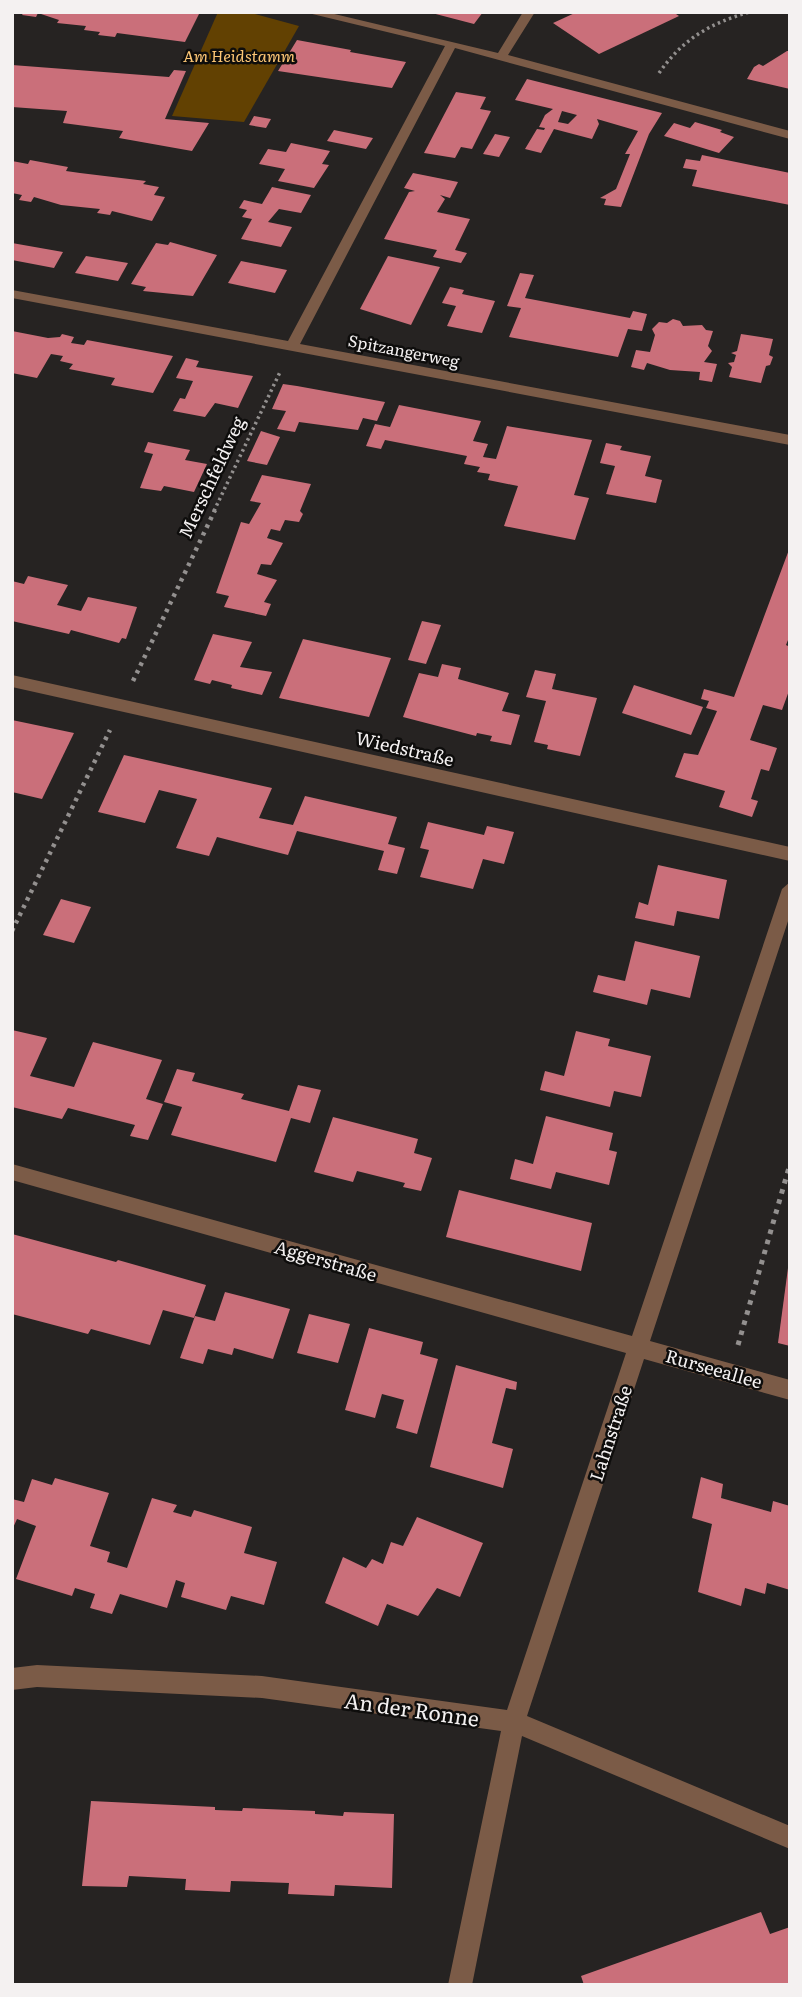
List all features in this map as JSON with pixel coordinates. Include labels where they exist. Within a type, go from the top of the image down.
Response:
[{"type":"street","points":[[310,12],[452,44],[790,135]]},
{"type":"street","points":[[501,57],[529,12]]},
{"type":"street","points":[[292,347],[452,44]]},
{"type":"street","name":"Spitzangerweg","points":[[12,294],[790,440]]},
{"type":"street","name":"Wiedstraße","points":[[12,681],[790,854]]},
{"type":"street","name":"Lahnstraße","points":[[460,1985],[514,1722],[790,890]]},
{"type":"street","name":"Aggerstraße","points":[[12,1172],[639,1348]]},
{"type":"street","name":"Rurseeallee","points":[[639,1348],[790,1390]]},
{"type":"street","name":"An der Ronne","points":[[12,1679],[37,1676],[262,1687],[514,1722],[639,1772],[790,1838]]},
{"type":"path","points":[[645,95],[673,51],[716,20],[750,12]]},
{"type":"path","name":"Merschfeldweg","points":[[12,931],[292,347]]},
{"type":"path","points":[[730,1372],[790,1164]]},
{"type":"green space","name":"Am Heidstamm","points":[[218,12],[248,12],[299,26],[244,122],[172,116]]},
{"type":"building","points":[[24,12],[200,12],[185,42],[117,33],[115,37],[98,35],[100,32],[84,30],[86,26],[57,23],[59,20],[38,13],[36,17],[22,15]]},
{"type":"building","points":[[428,12],[483,12],[474,24]]},
{"type":"building","points":[[577,12],[673,12],[679,16],[599,54],[553,23]]},
{"type":"building","points":[[297,40],[406,62],[392,88],[278,71]]},
{"type":"building","points":[[790,51],[790,89],[747,79],[754,67],[759,64],[763,66]]},
{"type":"building","points":[[12,65],[169,77],[174,70],[186,71],[165,119],[209,123],[192,151],[119,138],[123,131],[63,123],[67,111],[12,107]]},
{"type":"building","points":[[527,79],[662,113],[649,134],[621,207],[604,205],[606,199],[600,198],[616,189],[630,154],[625,154],[638,131],[597,119],[599,124],[592,139],[554,129],[541,153],[525,149],[537,129],[544,130],[545,128],[539,127],[545,115],[553,109],[515,100]],"holes":[[[562,111],[577,115],[568,124],[558,122]]]},
{"type":"building","points":[[456,92],[486,97],[480,109],[491,111],[472,149],[461,147],[455,158],[424,153]]},
{"type":"building","points":[[254,116],[271,119],[266,128],[249,125]]},
{"type":"building","points":[[695,122],[722,130],[720,132],[734,137],[719,153],[664,136],[674,123],[690,128]]},
{"type":"building","points":[[334,130],[373,138],[366,149],[327,141]]},
{"type":"building","points":[[495,134],[510,137],[499,157],[483,154]]},
{"type":"building","points":[[291,143],[330,151],[322,164],[329,165],[314,188],[278,181],[285,169],[259,164],[268,149],[286,152]]},
{"type":"building","points":[[702,155],[790,173],[790,205],[692,186],[697,170],[683,168],[686,159],[700,161]]},
{"type":"building","points":[[30,160],[68,167],[66,171],[146,181],[143,184],[159,187],[154,195],[165,197],[152,221],[112,211],[110,215],[97,213],[100,209],[61,205],[34,197],[31,202],[19,200],[22,195],[12,193],[12,161],[28,164]]},
{"type":"building","points":[[413,173],[458,182],[450,198],[440,195],[445,199],[437,212],[470,219],[455,250],[467,253],[461,263],[433,257],[437,250],[384,239],[409,192],[415,191],[404,188]]},
{"type":"building","points":[[272,187],[311,195],[301,213],[279,209],[268,222],[292,227],[281,247],[241,239],[252,219],[242,217],[247,210],[239,208],[244,200],[262,204]]},
{"type":"building","points":[[170,242],[217,255],[193,296],[143,291],[146,287],[131,284],[156,243],[168,245]]},
{"type":"building","points":[[12,243],[63,252],[54,268],[12,260]]},
{"type":"building","points":[[86,256],[128,263],[118,281],[75,273]]},
{"type":"building","points":[[388,256],[440,267],[411,325],[360,309]]},
{"type":"building","points":[[241,261],[287,270],[275,293],[228,283]]},
{"type":"building","points":[[520,273],[534,275],[525,298],[630,318],[633,311],[647,314],[642,331],[628,329],[618,357],[509,337],[521,308],[507,306]]},
{"type":"building","points":[[450,287],[464,290],[462,294],[495,301],[482,333],[447,326],[456,306],[442,303]]},
{"type":"building","points":[[673,319],[680,321],[683,326],[702,325],[706,330],[713,331],[708,346],[712,351],[704,362],[717,364],[712,382],[699,380],[700,372],[670,370],[647,363],[644,370],[631,367],[636,350],[650,352],[655,335],[652,329],[659,322],[667,323]]},
{"type":"building","points":[[12,331],[48,338],[60,337],[62,334],[74,337],[71,343],[84,345],[87,340],[173,356],[153,393],[111,385],[115,378],[69,369],[73,364],[60,361],[63,356],[51,354],[37,378],[12,373]]},
{"type":"building","points":[[741,334],[773,339],[769,355],[773,357],[770,365],[766,366],[761,383],[729,377],[732,367],[728,363],[734,362],[736,355],[731,353],[737,351]]},
{"type":"building","points":[[186,358],[199,361],[196,367],[253,376],[238,408],[215,403],[205,417],[173,411],[180,398],[185,399],[193,381],[176,378]]},
{"type":"building","points":[[283,384],[385,402],[377,421],[363,418],[358,430],[299,422],[295,432],[277,429],[286,411],[272,409]]},
{"type":"building","points":[[399,405],[481,421],[473,441],[488,444],[483,457],[496,459],[507,426],[592,440],[574,495],[589,498],[575,540],[504,526],[518,486],[488,480],[490,474],[477,472],[480,467],[464,464],[467,456],[385,440],[381,449],[366,446],[375,424],[390,427]]},
{"type":"building","points":[[261,431],[280,437],[267,465],[247,461]]},
{"type":"building","points":[[148,442],[190,450],[185,460],[207,464],[194,492],[164,486],[161,491],[140,488],[153,454],[144,452]]},
{"type":"building","points":[[606,443],[622,446],[620,450],[651,456],[645,476],[662,480],[656,503],[606,494],[615,466],[600,463]]},
{"type":"building","points":[[262,475],[311,484],[300,511],[303,514],[299,522],[285,520],[280,531],[271,529],[267,538],[283,543],[271,565],[261,564],[257,574],[277,580],[264,602],[271,604],[266,616],[224,607],[229,596],[216,593],[241,522],[249,524],[261,503],[250,501]]},
{"type":"building","points":[[790,547],[790,635],[786,645],[790,647],[790,688],[782,710],[763,705],[750,740],[777,748],[769,771],[761,769],[751,799],[758,801],[752,817],[719,807],[725,791],[675,777],[684,753],[698,755],[717,711],[706,708],[709,701],[701,699],[704,689],[734,697]]},
{"type":"building","points":[[28,576],[68,585],[57,605],[81,611],[88,597],[137,607],[126,639],[122,638],[119,643],[71,630],[69,634],[12,621],[12,581],[24,584]]},
{"type":"building","points":[[422,621],[441,625],[426,664],[408,660]]},
{"type":"building","points":[[213,634],[252,642],[240,667],[272,672],[262,695],[231,688],[232,685],[212,680],[210,684],[194,680]]},
{"type":"building","points":[[303,639],[391,658],[369,717],[279,698]]},
{"type":"building","points":[[442,664],[461,668],[458,679],[509,693],[502,711],[520,715],[511,745],[490,741],[492,736],[477,733],[476,736],[403,717],[419,673],[438,677]]},
{"type":"building","points":[[535,670],[556,674],[552,689],[597,698],[580,756],[547,749],[548,745],[534,742],[546,701],[526,697]]},
{"type":"building","points":[[634,685],[703,707],[691,735],[622,713]]},
{"type":"building","points":[[12,720],[74,733],[42,799],[12,792]]},
{"type":"building","points":[[124,755],[272,788],[259,818],[293,825],[305,796],[397,817],[388,844],[405,848],[397,874],[378,870],[384,851],[297,831],[288,855],[217,837],[209,856],[176,848],[197,799],[159,790],[145,823],[98,812]]},
{"type":"building","points":[[428,822],[484,835],[487,826],[514,832],[504,864],[483,859],[473,889],[420,877],[429,850],[420,848]]},
{"type":"building","points":[[658,865],[727,880],[719,919],[677,911],[674,926],[635,918],[639,902],[648,905]]},
{"type":"building","points":[[61,899],[91,907],[74,943],[43,935]]},
{"type":"building","points":[[635,941],[700,956],[690,998],[651,989],[647,1005],[593,992],[598,975],[625,981]]},
{"type":"building","points":[[12,1030],[47,1038],[30,1076],[74,1087],[93,1042],[162,1060],[146,1099],[163,1104],[148,1140],[130,1136],[135,1125],[68,1108],[62,1119],[12,1107]]},
{"type":"building","points":[[576,1031],[610,1039],[608,1046],[651,1056],[641,1097],[614,1091],[610,1107],[540,1090],[545,1071],[564,1076]]},
{"type":"building","points":[[177,1069],[195,1073],[192,1081],[244,1094],[241,1099],[289,1111],[298,1085],[321,1090],[310,1123],[291,1118],[276,1162],[171,1135],[182,1107],[164,1102]]},
{"type":"building","points":[[546,1116],[613,1133],[609,1150],[617,1152],[609,1185],[556,1172],[551,1189],[510,1179],[515,1159],[533,1164]]},
{"type":"building","points":[[333,1117],[418,1139],[414,1153],[432,1158],[421,1191],[403,1187],[405,1183],[357,1171],[353,1182],[314,1172]]},
{"type":"building","points":[[459,1190],[592,1223],[581,1271],[446,1237]]},
{"type":"building","points":[[12,1234],[206,1285],[194,1318],[163,1310],[150,1345],[91,1329],[88,1334],[12,1314]]},
{"type":"building","points":[[790,1268],[790,1346],[778,1343]]},
{"type":"building","points":[[225,1292],[290,1309],[273,1359],[234,1348],[232,1355],[208,1349],[203,1364],[180,1358],[195,1316],[215,1321]]},
{"type":"building","points":[[309,1314],[350,1324],[338,1363],[297,1353]]},
{"type":"building","points":[[369,1328],[423,1342],[420,1354],[438,1359],[417,1434],[396,1428],[404,1400],[382,1394],[375,1418],[345,1410]]},
{"type":"building","points":[[456,1365],[517,1382],[516,1390],[506,1388],[492,1443],[513,1449],[503,1488],[430,1467]]},
{"type":"building","points":[[701,1477],[723,1484],[721,1498],[771,1512],[773,1501],[790,1506],[790,1590],[767,1583],[765,1594],[745,1588],[741,1606],[698,1592],[712,1524],[692,1518]]},
{"type":"building","points":[[55,1478],[109,1493],[90,1546],[110,1552],[107,1562],[127,1568],[152,1498],[177,1505],[173,1512],[191,1517],[194,1510],[252,1527],[244,1553],[277,1562],[264,1605],[231,1596],[226,1610],[181,1597],[185,1583],[176,1580],[167,1608],[120,1594],[112,1614],[90,1608],[95,1594],[75,1588],[72,1596],[16,1579],[36,1526],[17,1519],[12,1530],[12,1499],[24,1502],[32,1479],[52,1485]]},
{"type":"building","points":[[417,1517],[483,1543],[460,1597],[437,1588],[418,1616],[387,1604],[378,1626],[325,1603],[343,1557],[366,1568],[372,1559],[383,1564],[391,1542],[403,1546]]},
{"type":"building","points":[[91,1801],[215,1807],[215,1810],[242,1811],[243,1808],[315,1811],[315,1814],[343,1816],[344,1812],[394,1814],[392,1888],[335,1885],[334,1896],[288,1894],[289,1883],[231,1881],[230,1892],[185,1890],[186,1879],[129,1876],[127,1887],[82,1886]]},
{"type":"building","points":[[761,1912],[770,1934],[790,1927],[790,1985],[584,1985],[581,1976]]}]
